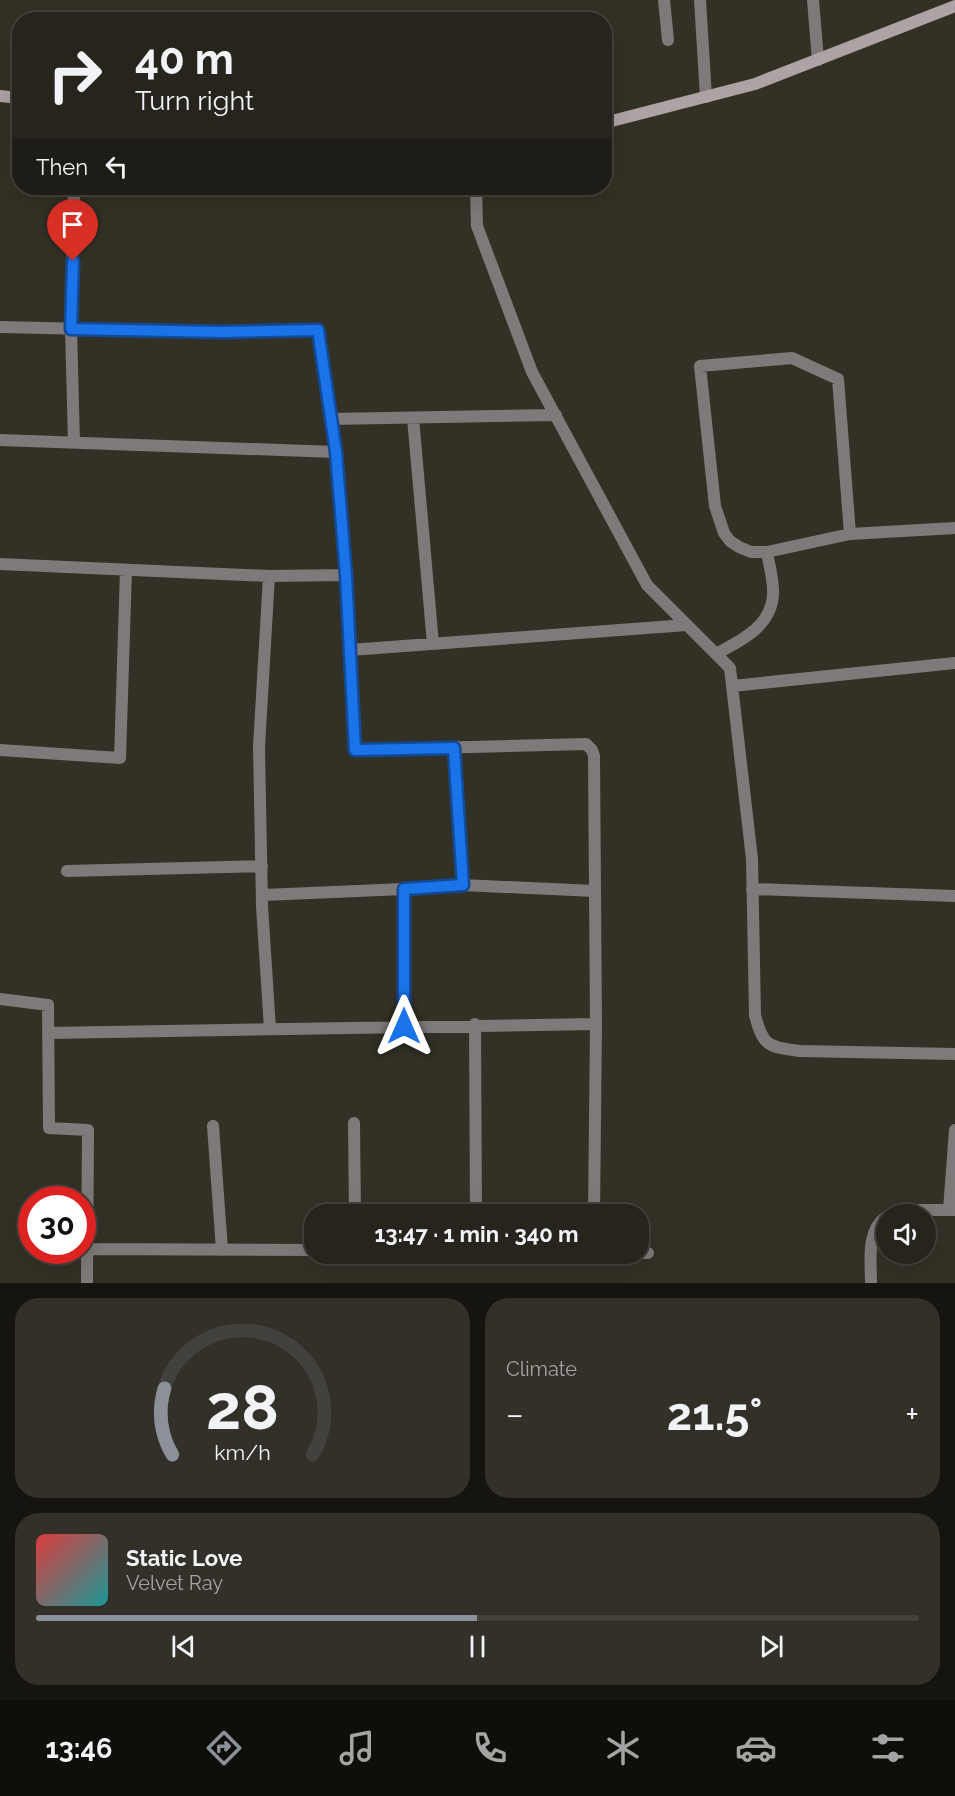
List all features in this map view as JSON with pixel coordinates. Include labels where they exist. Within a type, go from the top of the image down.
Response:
[{"type":"street","points":[[664,0],[668,40]]},
{"type":"street","points":[[700,0],[706,97]]},
{"type":"street","points":[[813,0],[818,60]]},
{"type":"street","points":[[612,121],[755,84],[955,6]]},
{"type":"street","points":[[74,195],[71,329],[74,442]]},
{"type":"street","points":[[476,195],[477,226],[532,372],[647,585],[730,668],[752,859],[755,1015],[760,1033],[767,1043],[777,1048],[800,1051],[955,1054]]},
{"type":"street","points":[[0,327],[222,332],[318,330],[336,452],[346,575],[355,750],[586,744],[594,756],[596,1023],[594,1204]]},
{"type":"street","points":[[850,534],[838,379],[792,358],[700,366],[715,506],[724,533],[739,547],[752,552],[767,552],[850,534],[955,528]]},
{"type":"street","points":[[330,419],[556,415]]},
{"type":"street","points":[[413,418],[433,644]]},
{"type":"street","points":[[0,440],[336,452]]},
{"type":"street","points":[[716,654],[745,638],[759,627],[769,612],[773,595],[767,552]]},
{"type":"street","points":[[0,564],[269,576],[346,575]]},
{"type":"street","points":[[0,750],[120,758],[126,570]]},
{"type":"street","points":[[269,576],[259,747],[262,906],[270,1029]]},
{"type":"street","points":[[350,650],[687,625]]},
{"type":"street","points":[[732,686],[955,663]]},
{"type":"street","points":[[454,748],[463,885]]},
{"type":"street","points":[[67,871],[262,866]]},
{"type":"street","points":[[263,895],[463,885],[595,891]]},
{"type":"street","points":[[752,888],[955,896]]},
{"type":"street","points":[[404,889],[404,1026]]},
{"type":"street","points":[[0,999],[48,1005],[49,1128],[88,1130],[88,1186]]},
{"type":"street","points":[[48,1033],[596,1023]]},
{"type":"street","points":[[475,1024],[476,1204]]},
{"type":"street","points":[[354,1122],[355,1204]]},
{"type":"street","points":[[213,1126],[222,1250]]},
{"type":"street","points":[[936,1210],[952,1210],[955,1130]]},
{"type":"street","points":[[871,1283],[872,1242],[876,1228]]},
{"type":"street","points":[[96,1249],[304,1250]]},
{"type":"street","points":[[87,1264],[87,1283]]},
{"type":"route","points":[[73,261],[71,329],[222,332],[318,330],[336,452],[346,575],[355,750],[454,748],[463,885],[404,889],[404,1026]]}]
